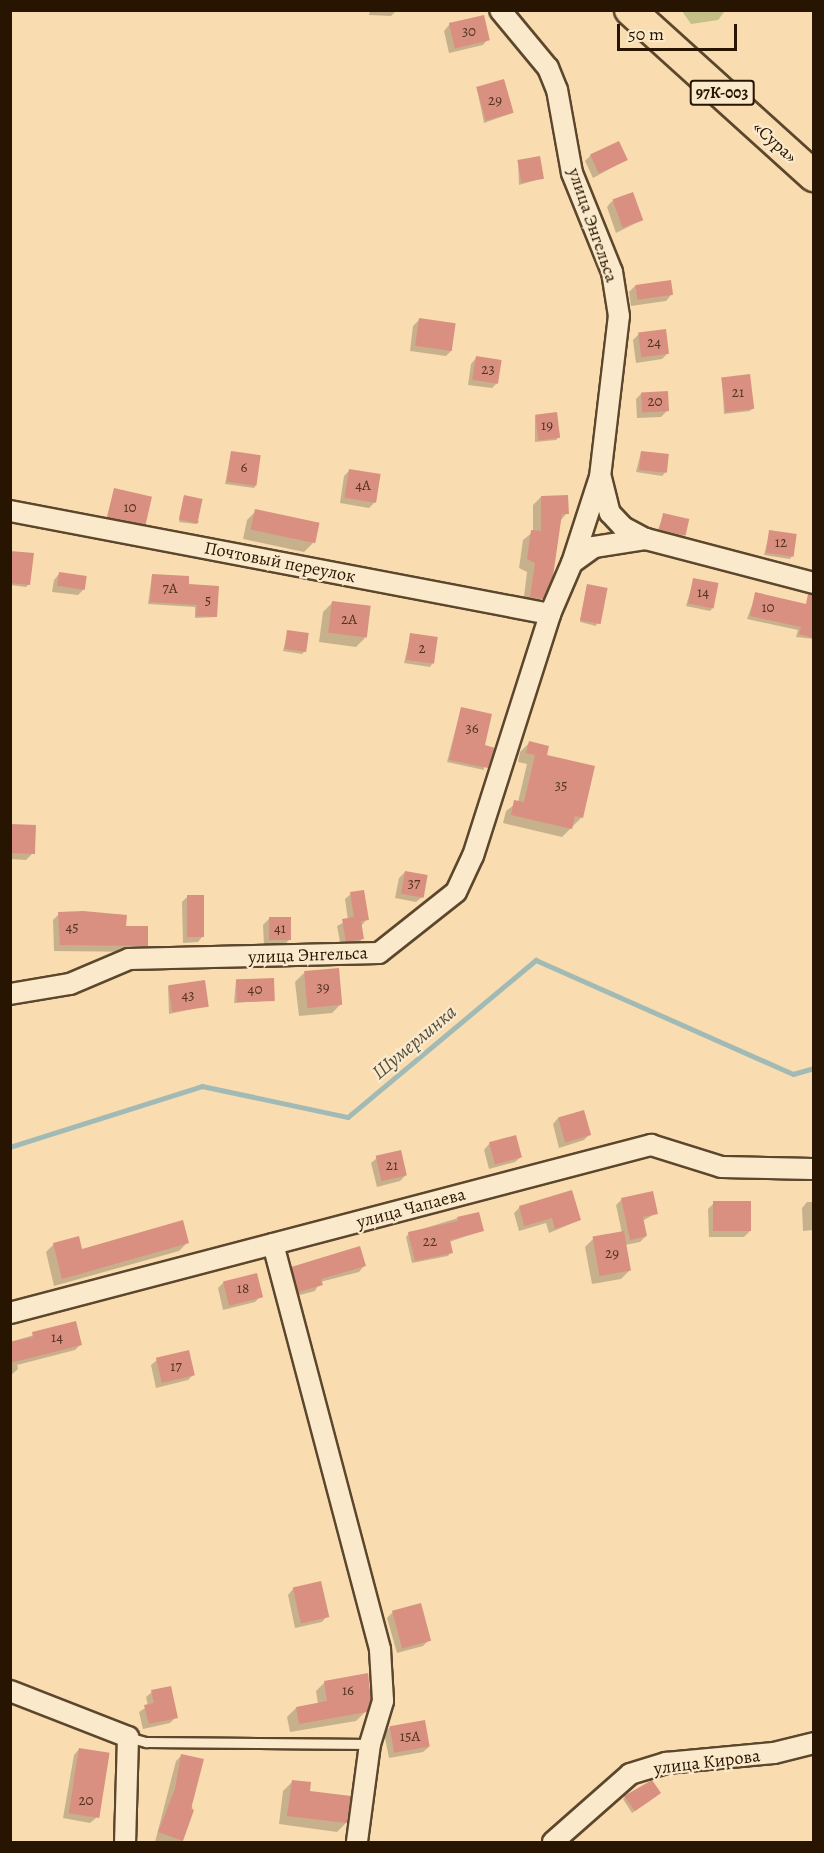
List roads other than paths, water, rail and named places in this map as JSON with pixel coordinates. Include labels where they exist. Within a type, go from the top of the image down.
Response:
[{"type":"main road","name":"«Сура»","points":[[630,10],[813,176]]},
{"type":"street","name":"улица Энгельса","points":[[10,994],[70,984],[129,958],[379,953],[456,892],[473,856],[550,614],[572,563],[600,477],[620,316],[612,272],[572,173],[557,90],[548,68],[500,10]]},
{"type":"street","points":[[600,477],[610,513],[623,527],[645,539],[813,583]]},
{"type":"street","name":"Почтовый переулок","points":[[10,511],[550,614]]},
{"type":"street","points":[[572,563],[594,547],[645,539]]},
{"type":"street","name":"улица Чапаева","points":[[10,1312],[651,1145],[721,1167],[813,1169]]},
{"type":"street","points":[[273,1244],[380,1650],[383,1701],[370,1743],[357,1842]]},
{"type":"street","points":[[10,1691],[128,1737],[125,1842]]},
{"type":"street","name":"улица Кирова","points":[[553,1842],[630,1774],[666,1763],[774,1753],[813,1743]]},
{"type":"lane","points":[[128,1737],[146,1742],[370,1743]]},
{"type":"waterway","name":"Шумерлинка","points":[[10,1147],[202,1086],[348,1117],[536,960],[793,1074],[814,1068]]}]
